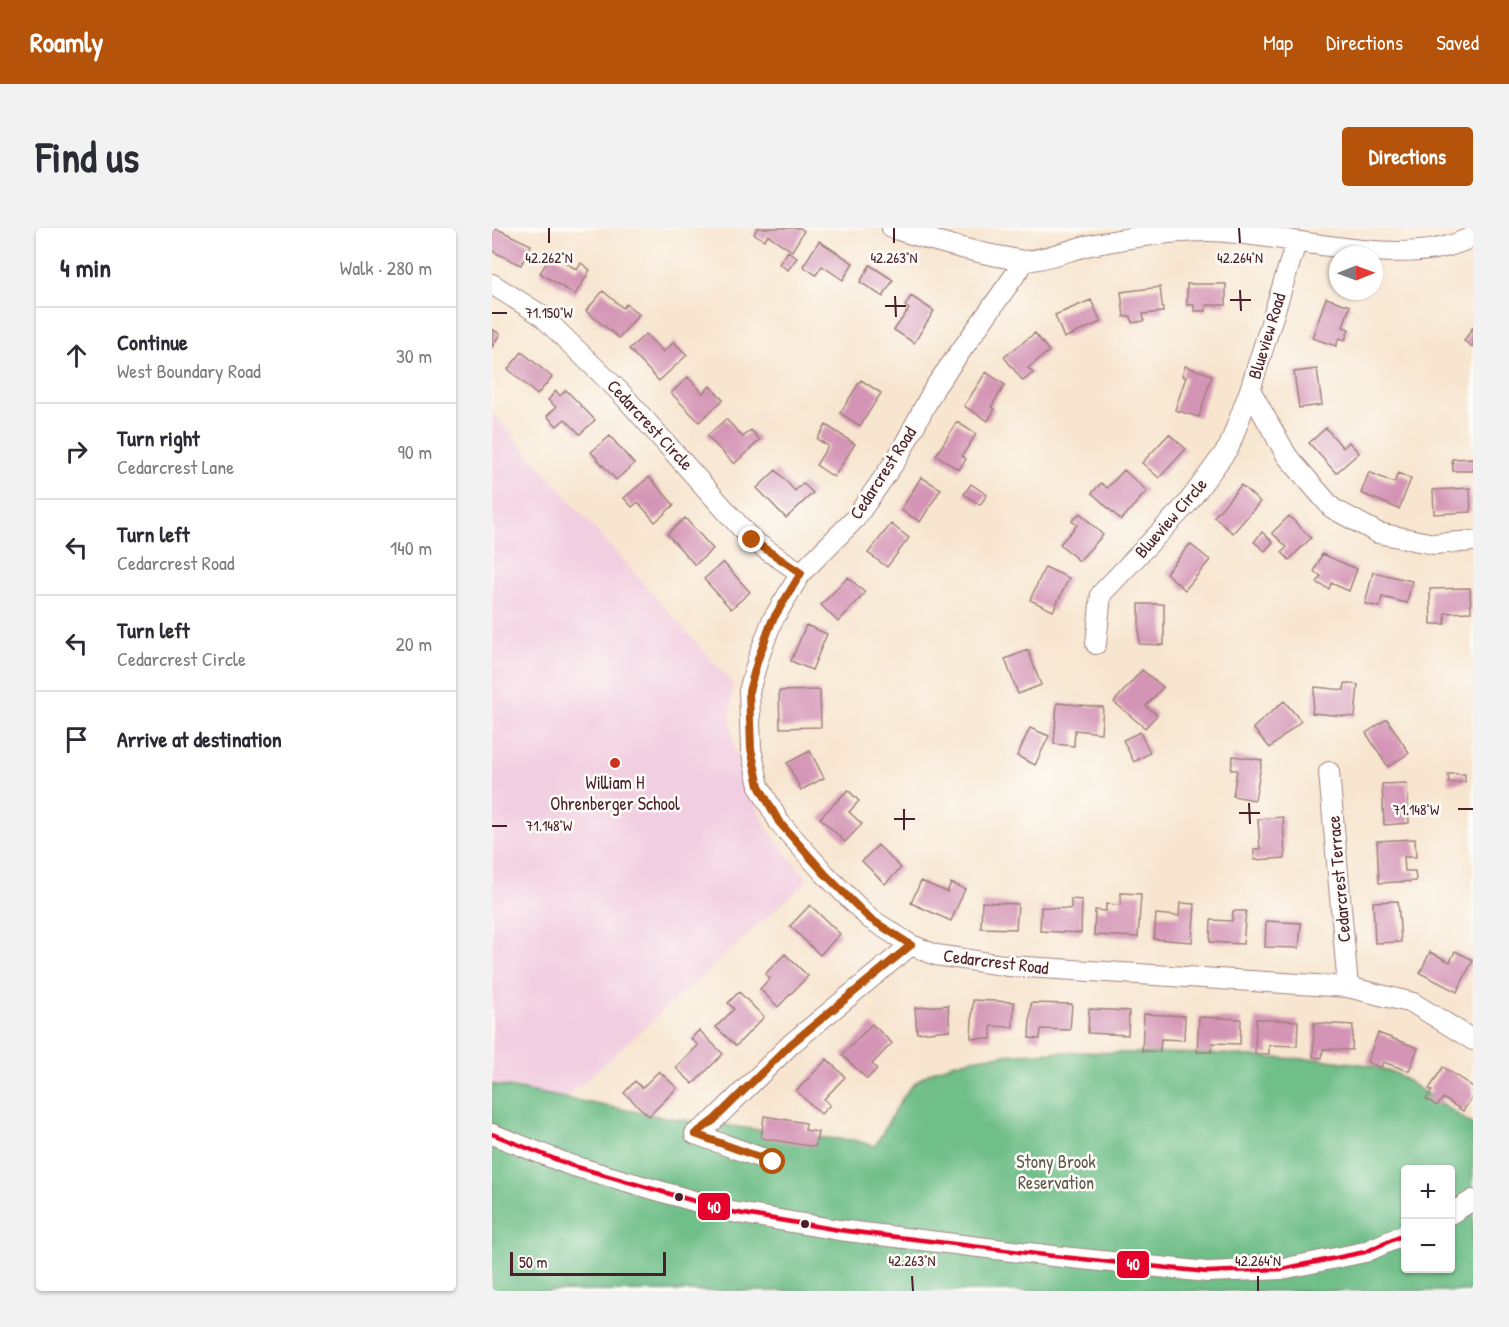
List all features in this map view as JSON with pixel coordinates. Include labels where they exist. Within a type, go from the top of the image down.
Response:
[{"type":"street","points":[[892,228],[962,249],[1025,261],[1151,234],[1209,230],[1296,243],[1404,252],[1458,244],[1473,236]]},
{"type":"street","name":"Blueview Road","points":[[1296,243],[1250,390],[1287,456],[1332,508],[1378,533],[1434,544],[1473,541]]},
{"type":"street","name":"Cedarcrest Road","points":[[1025,261],[935,387],[898,457],[855,519],[801,573],[772,621],[749,691],[751,749],[759,786],[779,822],[825,874],[869,918],[911,945],[936,955],[1009,966],[1348,987],[1413,1003],[1473,1040]]},
{"type":"street","name":"Cedarcrest Circle","points":[[492,284],[541,315],[622,394],[752,540],[801,573]]},
{"type":"street","name":"Blueview Circle","points":[[1096,644],[1101,594],[1187,504],[1229,447],[1250,390]]},
{"type":"street","name":"Cedarcrest Terrace","points":[[1329,772],[1348,987]]},
{"type":"street","points":[[773,1162],[695,1134],[714,1120],[791,1044],[911,945]]},
{"type":"street","points":[[492,1134],[570,1165],[732,1212],[839,1230],[1053,1256],[1207,1272],[1282,1269],[1365,1252],[1401,1236]]},
{"type":"street","points":[[1455,1211],[1473,1200]]},
{"type":"shaded area","name":"William H Ohrenberger School","points":[[492,413],[733,684],[730,716],[734,747],[744,778],[768,830],[808,880],[564,1100],[492,1084]]},
{"type":"green space","name":"Stony Brook Reservation","points":[[1065,1052],[1226,1054],[1319,1059],[1369,1065],[1397,1074],[1473,1125],[1473,1291],[492,1291],[492,1084],[662,1117],[812,1137],[853,1140],[875,1146],[907,1092],[925,1076],[963,1061],[1005,1055]]},
{"type":"building","points":[[495,228],[531,245],[521,265],[492,251],[492,234]]},
{"type":"building","points":[[757,228],[800,228],[804,231],[792,251],[768,235],[764,240],[754,234]]},
{"type":"building","points":[[819,241],[853,263],[843,280],[822,266],[816,275],[803,266]]},
{"type":"building","points":[[788,251],[797,258],[788,270],[779,264]]},
{"type":"building","points":[[552,254],[577,270],[581,263],[590,270],[575,295],[540,273]]},
{"type":"building","points":[[870,265],[893,280],[883,297],[860,282]]},
{"type":"building","points":[[1187,284],[1226,284],[1226,305],[1206,305],[1206,311],[1194,311],[1194,305],[1187,305]]},
{"type":"building","points":[[1160,287],[1163,312],[1143,314],[1144,321],[1132,323],[1131,316],[1124,317],[1121,292]]},
{"type":"building","points":[[603,291],[623,308],[626,304],[639,314],[619,338],[586,311]]},
{"type":"building","points":[[911,296],[934,311],[914,343],[894,330],[909,309],[905,306]]},
{"type":"building","points":[[1326,298],[1350,306],[1343,327],[1349,329],[1345,340],[1339,338],[1336,346],[1312,338]]},
{"type":"building","points":[[1091,300],[1101,322],[1064,338],[1055,315]]},
{"type":"building","points":[[1473,327],[1473,347],[1464,341]]},
{"type":"building","points":[[492,329],[500,334],[492,347]]},
{"type":"building","points":[[1035,333],[1049,351],[1028,368],[1033,373],[1023,381],[1004,357]]},
{"type":"building","points":[[646,334],[663,352],[674,342],[687,355],[659,381],[629,349]]},
{"type":"building","points":[[522,352],[552,377],[537,395],[508,369]]},
{"type":"building","points":[[1185,366],[1212,375],[1199,417],[1175,410],[1186,377],[1182,376]]},
{"type":"building","points":[[1317,369],[1322,405],[1299,408],[1294,372]]},
{"type":"building","points":[[986,372],[1005,385],[991,407],[995,409],[988,421],[964,406]]},
{"type":"building","points":[[688,377],[703,393],[710,386],[723,400],[699,422],[671,393]]},
{"type":"building","points":[[861,380],[881,393],[860,426],[840,413]]},
{"type":"building","points":[[566,390],[595,420],[580,434],[565,419],[557,426],[547,416],[556,407],[548,400],[556,391],[560,396]]},
{"type":"building","points":[[726,419],[743,437],[751,430],[760,440],[734,464],[707,436]]},
{"type":"building","points":[[957,422],[976,434],[962,456],[966,459],[959,470],[936,455]]},
{"type":"building","points":[[826,425],[855,444],[834,477],[816,465],[828,446],[817,439]]},
{"type":"building","points":[[1326,428],[1343,448],[1349,442],[1359,453],[1336,473],[1309,443]]},
{"type":"building","points":[[1169,434],[1186,449],[1159,478],[1142,463]]},
{"type":"building","points":[[610,436],[634,464],[616,480],[591,452]]},
{"type":"building","points":[[1473,458],[1473,471],[1453,471],[1452,459]]},
{"type":"building","points":[[776,470],[795,491],[803,483],[813,493],[786,518],[757,488]]},
{"type":"building","points":[[1124,470],[1147,491],[1121,520],[1092,493],[1101,483],[1107,488]]},
{"type":"building","points":[[1369,472],[1394,483],[1398,473],[1411,479],[1399,509],[1361,493]]},
{"type":"building","points":[[649,477],[674,505],[655,522],[638,502],[632,507],[624,498]]},
{"type":"building","points":[[921,477],[941,489],[920,522],[901,510]]},
{"type":"building","points":[[971,484],[987,495],[980,505],[964,494]]},
{"type":"building","points":[[1241,485],[1260,502],[1233,533],[1214,517]]},
{"type":"building","points":[[1470,488],[1471,512],[1434,514],[1433,490]]},
{"type":"building","points":[[1080,513],[1103,535],[1079,561],[1060,544],[1077,525],[1072,521]]},
{"type":"building","points":[[1289,516],[1311,538],[1289,560],[1282,552],[1287,547],[1272,533]]},
{"type":"building","points":[[685,518],[713,549],[695,565],[667,534]]},
{"type":"building","points":[[891,524],[909,538],[887,567],[868,553]]},
{"type":"building","points":[[1262,532],[1273,542],[1265,551],[1254,542]]},
{"type":"building","points":[[1190,544],[1210,560],[1185,590],[1166,573]]},
{"type":"building","points":[[1322,554],[1357,569],[1349,591],[1331,583],[1329,589],[1317,583],[1321,576],[1314,572]]},
{"type":"building","points":[[723,562],[750,592],[731,609],[704,579]]},
{"type":"building","points":[[1045,567],[1069,578],[1053,611],[1030,600]]},
{"type":"building","points":[[1373,572],[1412,581],[1407,603],[1382,597],[1380,607],[1365,604]]},
{"type":"building","points":[[848,577],[865,593],[838,622],[821,605]]},
{"type":"building","points":[[1470,588],[1471,612],[1445,613],[1445,624],[1431,624],[1430,589]]},
{"type":"building","points":[[1139,604],[1164,604],[1164,645],[1139,644]]},
{"type":"building","points":[[806,625],[827,634],[812,670],[791,661]]},
{"type":"building","points":[[1028,650],[1041,685],[1018,694],[1005,659]]},
{"type":"building","points":[[1142,670],[1163,687],[1146,706],[1157,715],[1145,728],[1114,702]]},
{"type":"building","points":[[1345,683],[1358,685],[1355,717],[1312,713],[1315,687],[1344,690]]},
{"type":"building","points":[[820,690],[821,727],[780,728],[779,691]]},
{"type":"building","points":[[1284,701],[1301,721],[1270,748],[1253,728]]},
{"type":"building","points":[[1057,703],[1103,707],[1101,733],[1075,730],[1074,746],[1054,744]]},
{"type":"building","points":[[1387,719],[1409,753],[1388,767],[1366,733]]},
{"type":"building","points":[[1030,728],[1049,736],[1035,765],[1017,756]]},
{"type":"building","points":[[1140,732],[1150,753],[1134,762],[1123,740]]},
{"type":"building","points":[[810,751],[824,778],[801,790],[787,763]]},
{"type":"building","points":[[1233,756],[1262,760],[1255,800],[1233,796],[1237,770],[1231,770]]},
{"type":"building","points":[[1448,774],[1465,774],[1465,782],[1449,783]]},
{"type":"building","points":[[1407,783],[1409,823],[1384,825],[1382,784]]},
{"type":"building","points":[[848,790],[859,801],[849,812],[862,824],[845,842],[820,818]]},
{"type":"building","points":[[1283,817],[1285,858],[1254,860],[1254,849],[1260,849],[1258,819]]},
{"type":"building","points":[[1415,839],[1416,857],[1404,857],[1405,871],[1415,871],[1416,881],[1379,883],[1377,841]]},
{"type":"building","points":[[878,845],[901,868],[885,884],[862,861]]},
{"type":"building","points":[[921,881],[947,892],[951,883],[965,889],[951,921],[911,903]]},
{"type":"building","points":[[1121,893],[1141,894],[1138,937],[1094,935],[1095,910],[1106,911],[1106,904],[1121,905]]},
{"type":"building","points":[[1071,899],[1082,900],[1081,933],[1040,931],[1041,907],[1071,909]]},
{"type":"building","points":[[1398,901],[1401,942],[1375,943],[1373,902]]},
{"type":"building","points":[[982,902],[1018,904],[1016,929],[981,928]]},
{"type":"building","points":[[1180,903],[1195,904],[1192,942],[1154,939],[1156,914],[1179,916]]},
{"type":"building","points":[[810,905],[840,934],[820,955],[790,926]]},
{"type":"building","points":[[1233,911],[1246,911],[1243,944],[1210,942],[1211,920],[1232,921]]},
{"type":"building","points":[[1266,921],[1301,923],[1299,948],[1265,947]]},
{"type":"building","points":[[1455,951],[1473,960],[1457,992],[1420,973],[1430,952],[1450,962]]},
{"type":"building","points":[[785,954],[808,976],[778,1007],[760,989],[770,978],[765,974]]},
{"type":"building","points":[[739,992],[764,1017],[736,1046],[716,1027],[734,1009],[728,1003]]},
{"type":"building","points":[[973,1000],[1014,1002],[1013,1027],[991,1026],[991,1039],[971,1038]]},
{"type":"building","points":[[1031,1003],[1072,1004],[1070,1030],[1041,1029],[1040,1039],[1029,1038]]},
{"type":"building","points":[[948,1005],[950,1030],[917,1033],[915,1008]]},
{"type":"building","points":[[1089,1009],[1129,1011],[1128,1035],[1088,1033]]},
{"type":"building","points":[[1144,1014],[1185,1016],[1184,1040],[1161,1039],[1160,1052],[1142,1051]]},
{"type":"building","points":[[1199,1017],[1241,1019],[1240,1044],[1212,1043],[1211,1052],[1197,1052]]},
{"type":"building","points":[[1256,1019],[1298,1021],[1297,1046],[1269,1045],[1269,1054],[1255,1054]]},
{"type":"building","points":[[1314,1023],[1353,1025],[1352,1050],[1323,1049],[1322,1058],[1313,1057]]},
{"type":"building","points":[[872,1024],[892,1043],[872,1064],[877,1069],[867,1079],[842,1055]]},
{"type":"building","points":[[699,1030],[723,1054],[693,1084],[676,1068],[698,1045],[691,1039]]},
{"type":"building","points":[[1378,1033],[1418,1048],[1409,1071],[1383,1062],[1381,1068],[1367,1062]]},
{"type":"building","points":[[827,1059],[845,1077],[824,1099],[830,1105],[821,1114],[796,1091]]},
{"type":"building","points":[[1443,1067],[1473,1087],[1473,1096],[1463,1111],[1443,1098],[1437,1106],[1426,1099],[1432,1091],[1429,1089]]},
{"type":"building","points":[[659,1071],[677,1088],[649,1116],[624,1093],[635,1081],[642,1088]]},
{"type":"building","points":[[764,1116],[806,1123],[805,1130],[818,1132],[815,1147],[761,1138]]},
{"type":"transit line","name":"40","points":[[492,1134],[570,1165],[732,1212],[839,1230],[1053,1256],[1207,1272],[1282,1269],[1365,1252],[1401,1236]]},
{"type":"place","name":"William H Ohrenberger School","points":[[615,763]]},
{"type":"route","points":[[752,540],[801,573],[772,621],[749,691],[751,749],[759,786],[779,822],[825,874],[869,918],[911,945],[791,1044],[714,1120],[695,1134],[773,1162]]}]
